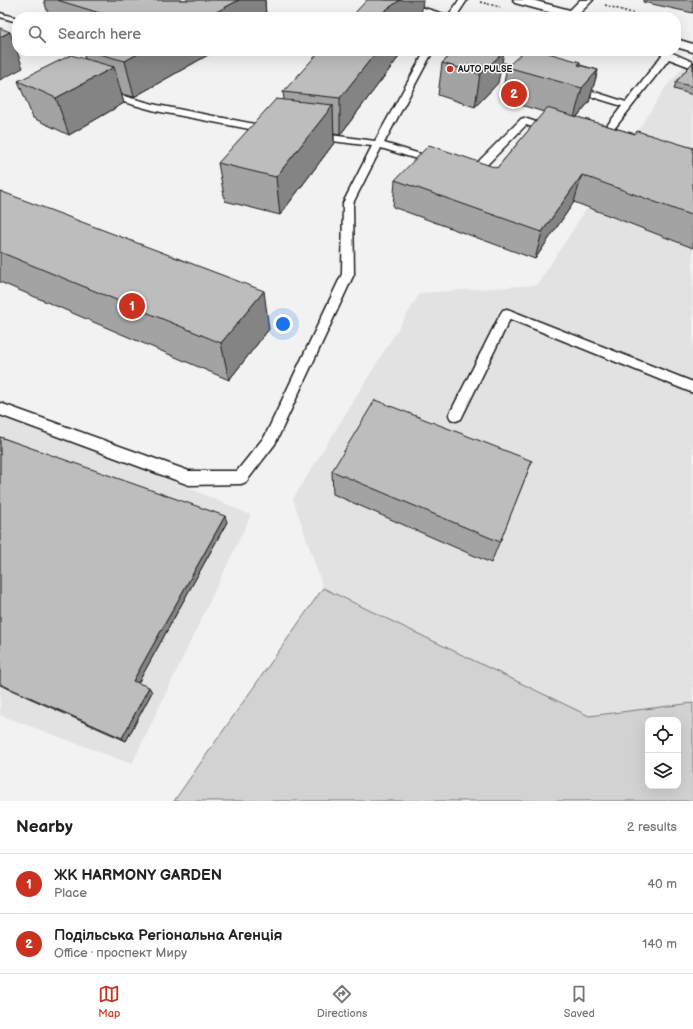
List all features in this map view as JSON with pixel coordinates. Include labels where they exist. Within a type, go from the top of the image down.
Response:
[{"type":"main road","points":[[519,0],[562,12]]},
{"type":"main road","points":[[579,12],[587,0]]},
{"type":"main road","points":[[681,44],[693,48]]},
{"type":"lane","points":[[390,0],[428,12]]},
{"type":"lane","points":[[456,12],[464,0]]},
{"type":"lane","points":[[0,15],[12,19]]},
{"type":"lane","points":[[0,409],[190,478],[241,477],[270,440],[348,274],[348,203],[378,144],[426,56]]},
{"type":"lane","points":[[470,56],[529,74]]},
{"type":"lane","points":[[590,142],[597,145],[663,56]]},
{"type":"lane","points":[[672,56],[693,65]]},
{"type":"lane","points":[[567,86],[628,105]]},
{"type":"lane","points":[[99,92],[156,108],[278,132]]},
{"type":"lane","points":[[458,169],[472,174],[524,121],[560,133]]},
{"type":"lane","points":[[309,135],[378,144],[443,165]]},
{"type":"lane","points":[[456,416],[507,312],[693,388]]},
{"type":"path","points":[[587,0],[628,12]]},
{"type":"shaded area","points":[[693,55],[693,703],[589,716],[323,588],[293,499],[420,293],[537,285],[666,87]]},
{"type":"shaded area","points":[[0,406],[251,515],[132,764],[0,715]]},
{"type":"shaded area","points":[[323,588],[589,716],[693,703],[693,801],[174,801]]},
{"type":"building","points":[[57,0],[239,0],[216,12],[97,12]]},
{"type":"building","points":[[367,0],[400,0],[383,12],[356,12]]},
{"type":"building","points":[[0,28],[10,32],[0,37]]},
{"type":"building","points":[[69,56],[75,56],[114,67],[56,98],[18,81]]},
{"type":"building","points":[[106,56],[134,56],[125,61]]},
{"type":"building","points":[[315,56],[373,56],[340,98],[283,92]]},
{"type":"building","points":[[450,56],[500,56],[480,74],[442,63]]},
{"type":"building","points":[[519,56],[559,56],[580,62],[578,65],[598,70],[582,88],[507,67]]},
{"type":"building","points":[[693,62],[693,87],[676,82]]},
{"type":"building","points":[[276,99],[333,105],[276,177],[218,163]]},
{"type":"building","points":[[547,108],[635,134],[637,131],[693,148],[693,216],[582,175],[542,232],[395,180],[429,145],[497,168]]},
{"type":"building","points":[[0,191],[264,291],[221,343],[0,252]]},
{"type":"building","points":[[375,400],[532,461],[500,542],[332,471]]},
{"type":"building","points":[[0,437],[225,516],[133,681],[149,687],[122,738],[0,684]]},
{"type":"place","name":"AUTO PULSE","points":[[450,69]]},
{"type":"place","name":"Подільська Регіональна Агенція","points":[[514,94]]},
{"type":"place","name":"ЖК HARMONY GARDEN","points":[[132,306]]}]
